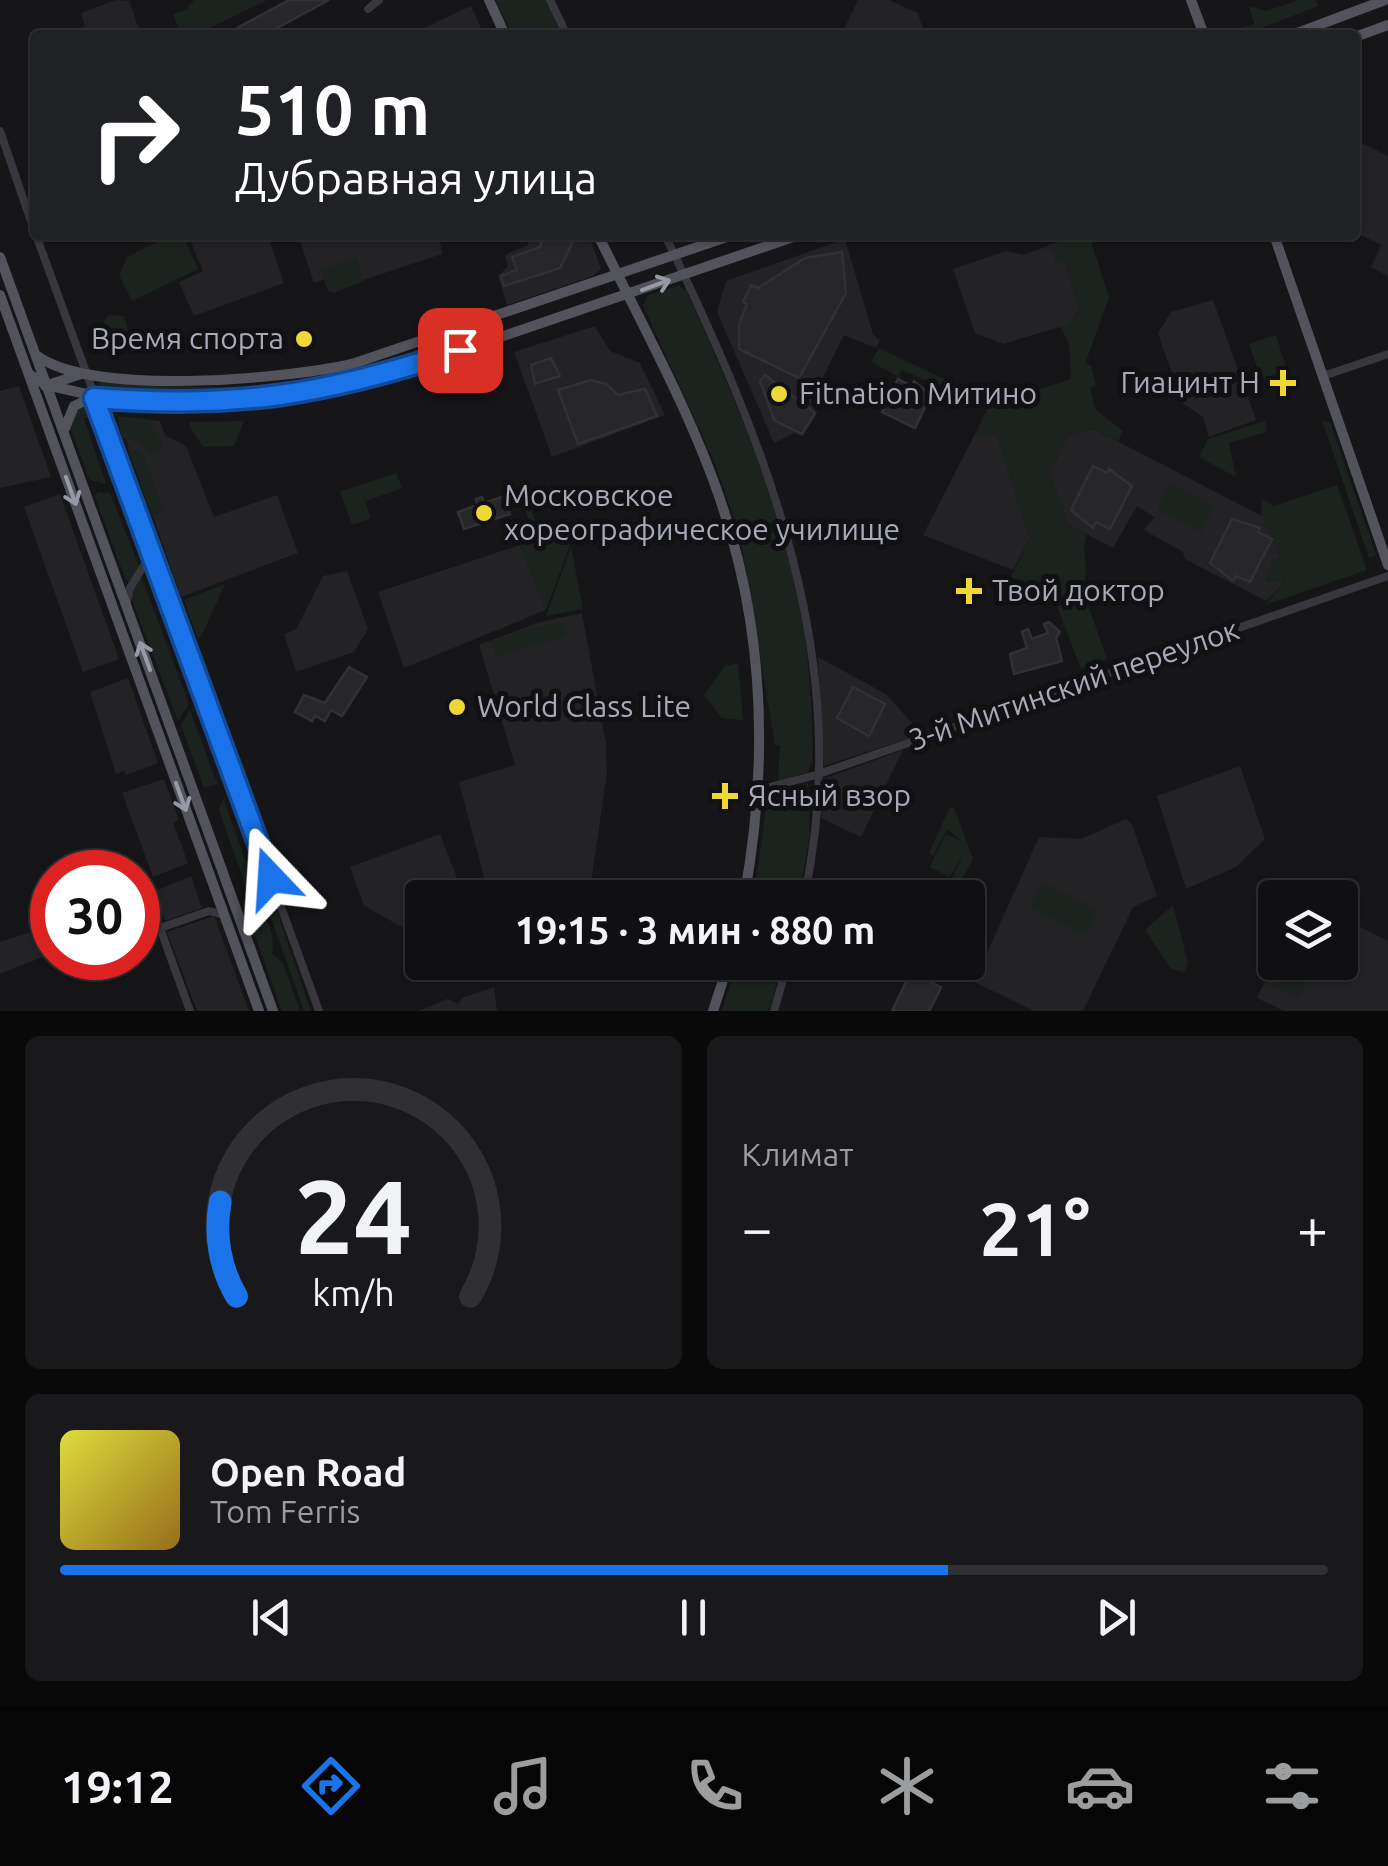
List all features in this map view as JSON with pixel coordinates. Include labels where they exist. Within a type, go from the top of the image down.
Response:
[{"type":"main road","points":[[490,0],[503,30]]},
{"type":"main road","points":[[1191,0],[1202,30]]},
{"type":"main road","points":[[1305,30],[1385,0]]},
{"type":"main road","points":[[1360,35],[1388,25]]},
{"type":"main road","points":[[600,240],[724,510],[757,678],[759,790],[746,880]]},
{"type":"main road","points":[[36,356],[86,373],[182,382],[288,377],[352,364],[719,240]]},
{"type":"main road","points":[[29,374],[46,384],[94,398],[195,402],[301,396],[358,383],[488,342],[784,240]]},
{"type":"main road","points":[[1276,240],[1388,565]]},
{"type":"main road","points":[[0,256],[274,1011]]},
{"type":"main road","points":[[0,294],[259,1011]]},
{"type":"main road","points":[[38,400],[46,384],[86,373]]},
{"type":"main road","points":[[64,434],[69,411],[94,398]]},
{"type":"main road","points":[[713,1011],[722,980]]},
{"type":"street","points":[[368,9],[379,0]]},
{"type":"street","points":[[550,0],[565,30]]},
{"type":"street","points":[[0,131],[30,210]]},
{"type":"street","points":[[37,240],[319,1011]]},
{"type":"street","points":[[666,240],[754,435],[791,542],[816,672],[813,849],[807,880]]},
{"type":"street","points":[[556,296],[568,304],[562,318]]},
{"type":"street","points":[[482,321],[475,327],[476,336],[488,342]]},
{"type":"street","points":[[1323,376],[1388,354]]},
{"type":"street","points":[[126,606],[130,588],[151,554]]},
{"type":"street","name":"3-й Митинский переулок","points":[[759,790],[816,775],[1388,576]]},
{"type":"street","points":[[190,1011],[160,928],[209,910],[218,895]]},
{"type":"street","points":[[209,910],[225,916]]},
{"type":"street","points":[[774,1011],[783,980]]},
{"type":"shaded area","points":[[116,0],[129,1],[139,30],[75,30],[85,26],[81,13]]},
{"type":"shaded area","points":[[194,0],[267,0],[206,30],[179,30],[173,14],[187,9]]},
{"type":"shaded area","points":[[496,0],[546,0],[561,30],[510,30]]},
{"type":"shaded area","points":[[858,0],[889,0],[918,13],[923,30],[843,30]]},
{"type":"shaded area","points":[[1299,0],[1316,0],[1318,6],[1257,30],[1231,30],[1254,24],[1249,6],[1266,11]]},
{"type":"shaded area","points":[[471,6],[482,30],[420,30]]},
{"type":"shaded area","points":[[1360,142],[1388,156],[1388,276],[1371,267],[1381,245],[1360,234]]},
{"type":"shaded area","points":[[160,240],[185,240],[198,269],[132,301],[119,275],[127,257]]},
{"type":"shaded area","points":[[190,240],[269,240],[284,283],[194,316],[179,282],[203,271]]},
{"type":"shaded area","points":[[300,240],[440,240],[442,254],[330,291],[326,279],[314,283]]},
{"type":"shaded area","points":[[528,240],[591,240],[601,269],[593,276],[507,305],[498,276],[508,266],[505,255],[528,245]]},
{"type":"shaded area","points":[[845,240],[873,334],[880,341],[876,348],[844,335],[810,404],[817,412],[801,436],[795,433],[774,443],[717,312],[726,281]]},
{"type":"shaded area","points":[[1057,240],[1091,240],[1109,297],[1085,364],[1091,365],[1096,385],[1090,387],[1095,409],[1123,431],[1118,441],[1094,429],[1068,436],[1049,473],[1069,525],[1087,535],[1082,588],[1107,659],[1081,669],[1051,590],[1011,577],[1030,538],[997,436],[975,434],[988,408],[902,370],[898,376],[871,362],[879,348],[996,404],[1071,379],[1069,343],[1060,327],[1070,324],[1079,308],[1064,261],[1056,263],[1051,249],[1059,246]]},
{"type":"shaded area","points":[[1058,242],[1079,308],[1070,324],[1003,344],[975,333],[953,269],[1006,251],[1023,255]]},
{"type":"shaded area","points":[[356,257],[364,281],[334,293],[328,290],[321,270]]},
{"type":"shaded area","points":[[679,285],[687,292],[760,464],[793,576],[811,696],[812,762],[808,772],[778,782],[780,746],[775,745],[740,536],[714,461],[643,305],[648,295]]},
{"type":"shaded area","points":[[1213,300],[1256,420],[1209,437],[1203,417],[1182,403],[1158,333],[1171,312]]},
{"type":"shaded area","points":[[109,315],[124,316],[134,350],[104,349],[98,331]]},
{"type":"shaded area","points":[[595,326],[610,351],[640,363],[665,415],[552,457],[514,352]]},
{"type":"shaded area","points":[[470,331],[474,340],[319,387],[226,395],[103,390],[98,384],[103,380],[217,387],[310,380],[357,369]]},
{"type":"shaded area","points":[[1276,335],[1287,371],[1261,378],[1249,344]]},
{"type":"shaded area","points":[[19,386],[51,477],[0,488],[0,391]]},
{"type":"shaded area","points":[[85,406],[94,415],[84,419],[106,484],[90,480],[69,424],[71,413]]},
{"type":"shaded area","points":[[118,416],[160,421],[165,435],[186,446],[214,517],[277,495],[298,553],[181,597]]},
{"type":"shaded area","points":[[118,417],[148,419],[163,444],[161,451],[152,454],[139,442],[122,438]]},
{"type":"shaded area","points":[[1322,420],[1330,422],[1376,555],[1369,558]]},
{"type":"shaded area","points":[[244,421],[234,446],[203,447],[189,426],[190,422]]},
{"type":"shaded area","points":[[1265,421],[1267,432],[1229,443],[1236,477],[1199,457],[1208,439]]},
{"type":"shaded area","points":[[1094,429],[1262,516],[1279,551],[1283,584],[1266,601],[1185,559],[1183,552],[1144,530],[1154,517],[1137,506],[1113,548],[1069,525],[1049,473],[1068,436]]},
{"type":"shaded area","points":[[975,434],[997,436],[1030,538],[1013,570],[923,535]]},
{"type":"shaded area","points":[[126,444],[144,456],[164,512],[152,516]]},
{"type":"shaded area","points":[[396,473],[402,488],[366,501],[360,487],[371,518],[352,525],[340,492]]},
{"type":"shaded area","points":[[522,483],[543,542],[550,544],[564,535],[570,545],[546,610],[520,545],[535,539],[517,485]]},
{"type":"shaded area","points":[[1170,484],[1214,506],[1201,532],[1157,510]]},
{"type":"shaded area","points":[[1337,485],[1367,570],[1265,605],[1283,584],[1281,566],[1281,582],[1265,582],[1272,558],[1280,559],[1262,516],[1261,498],[1274,506]]},
{"type":"shaded area","points":[[98,492],[110,493],[140,569],[130,581],[126,581],[95,496]]},
{"type":"shaded area","points":[[60,494],[119,659],[83,672],[24,507]]},
{"type":"shaded area","points":[[520,545],[546,610],[404,668],[378,592]]},
{"type":"shaded area","points":[[571,547],[583,609],[546,616]]},
{"type":"shaded area","points":[[347,571],[368,629],[354,652],[296,672],[284,634],[296,629],[323,576]]},
{"type":"shaded area","points":[[141,576],[189,704],[178,721],[130,595]]},
{"type":"shaded area","points":[[225,584],[201,637],[197,637],[184,600]]},
{"type":"shaded area","points":[[582,613],[606,744],[607,772],[591,880],[485,880],[459,782],[515,765],[479,645],[540,622]]},
{"type":"shaded area","points":[[562,622],[567,636],[496,656],[490,642],[522,630],[525,639],[523,630]]},
{"type":"shaded area","points":[[818,657],[886,694],[922,734],[824,766]]},
{"type":"shaded area","points":[[738,663],[743,720],[722,718],[704,695],[725,666]]},
{"type":"shaded area","points":[[128,678],[158,763],[126,775],[124,771],[116,774],[90,692]]},
{"type":"shaded area","points":[[190,710],[217,784],[204,788],[181,725]]},
{"type":"shaded area","points":[[903,750],[861,837],[821,818],[823,779]]},
{"type":"shaded area","points":[[1240,766],[1265,839],[1236,867],[1186,889],[1157,796]]},
{"type":"shaded area","points":[[164,779],[179,820],[173,823],[188,863],[160,874],[160,850],[143,850],[122,793]]},
{"type":"shaded area","points":[[808,783],[810,832],[802,880],[756,880],[766,808],[777,804],[777,794]]},
{"type":"shaded area","points":[[223,798],[263,909],[250,899],[219,810]]},
{"type":"shaded area","points":[[950,807],[954,808],[973,859],[961,880],[951,880],[965,850],[950,877],[930,867],[946,834],[962,841],[947,829],[933,856],[929,853]]},
{"type":"shaded area","points":[[1126,819],[1132,824],[1157,896],[1133,907],[1083,1011],[1034,1011],[974,982],[985,980],[985,957],[1039,837],[1081,839]]},
{"type":"shaded area","points":[[440,834],[458,880],[405,880],[405,929],[364,906],[350,867]]},
{"type":"shaded area","points":[[191,876],[202,908],[165,921],[162,912],[160,919],[160,889]]},
{"type":"shaded area","points":[[267,882],[311,1011],[304,1011],[259,884]]},
{"type":"shaded area","points":[[1043,882],[1097,910],[1085,935],[1030,907]]},
{"type":"shaded area","points":[[247,901],[268,924],[272,954],[283,963],[300,1011],[282,1011],[243,902]]},
{"type":"shaded area","points":[[1173,905],[1188,963],[1184,972],[1171,969],[1145,930]]},
{"type":"shaded area","points":[[214,916],[249,1011],[197,1011],[167,932]]},
{"type":"shaded area","points":[[1358,926],[1388,941],[1388,1011],[1284,1011],[1257,998],[1266,980],[1358,980]]},
{"type":"shaded area","points":[[30,932],[30,962],[0,974],[0,942]]},
{"type":"shaded area","points":[[732,980],[777,980],[769,1011],[722,1011]]},
{"type":"shaded area","points":[[1274,980],[1308,980],[1299,998],[1272,985]]},
{"type":"shaded area","points":[[494,987],[497,1011],[419,1011],[447,999],[458,1004],[462,998]]},
{"type":"building","points":[[289,0],[329,0],[273,30],[233,30]]},
{"type":"building","points":[[542,240],[573,242],[560,268],[504,286],[501,276],[517,270],[512,257],[540,247]]},
{"type":"building","points":[[842,252],[846,293],[799,378],[739,349],[739,325],[747,304],[743,302],[751,285],[758,288],[805,258]]},
{"type":"building","points":[[551,358],[560,376],[535,384],[531,365]]},
{"type":"building","points":[[765,375],[815,413],[802,434],[774,420],[760,381]]},
{"type":"building","points":[[898,379],[912,386],[914,381],[931,395],[915,428],[882,412]]},
{"type":"building","points":[[590,380],[606,384],[618,395],[645,389],[657,416],[578,444],[558,390]]},
{"type":"building","points":[[1093,466],[1107,473],[1109,469],[1132,486],[1110,529],[1096,522],[1093,528],[1071,510]]},
{"type":"building","name":"Московское хореографическое училище","points":[[504,496],[510,514],[464,529],[458,512],[478,505],[476,499],[482,497],[484,503]]},
{"type":"building","points":[[1232,519],[1260,528],[1258,532],[1272,539],[1250,582],[1236,576],[1233,581],[1210,563]]},
{"type":"building","points":[[1049,622],[1060,632],[1056,638],[1062,661],[1014,674],[1010,654],[1027,648],[1022,632],[1028,629],[1032,639],[1048,633],[1044,624]]},
{"type":"building","points":[[349,667],[367,677],[342,716],[331,710],[325,721],[315,716],[312,721],[295,712],[304,695],[325,703]]},
{"type":"building","points":[[853,687],[885,704],[869,736],[837,718]]},
{"type":"building","points":[[907,980],[927,980],[941,987],[929,1011],[892,1011]]},
{"type":"place","name":"Время спорта","points":[[304,339]]},
{"type":"place","name":"Гиацинт Н","points":[[1283,383]]},
{"type":"place","name":"Fitnation Митино","points":[[779,394]]},
{"type":"place","name":"Московское хореографическое училище","points":[[484,513]]},
{"type":"place","name":"Твой доктор","points":[[969,591]]},
{"type":"place","name":"World Class Lite","points":[[457,707]]},
{"type":"place","name":"Ясный взор","points":[[725,796]]},
{"type":"route","points":[[271,878],[94,398],[195,402],[301,396],[358,383],[460,350]]}]
